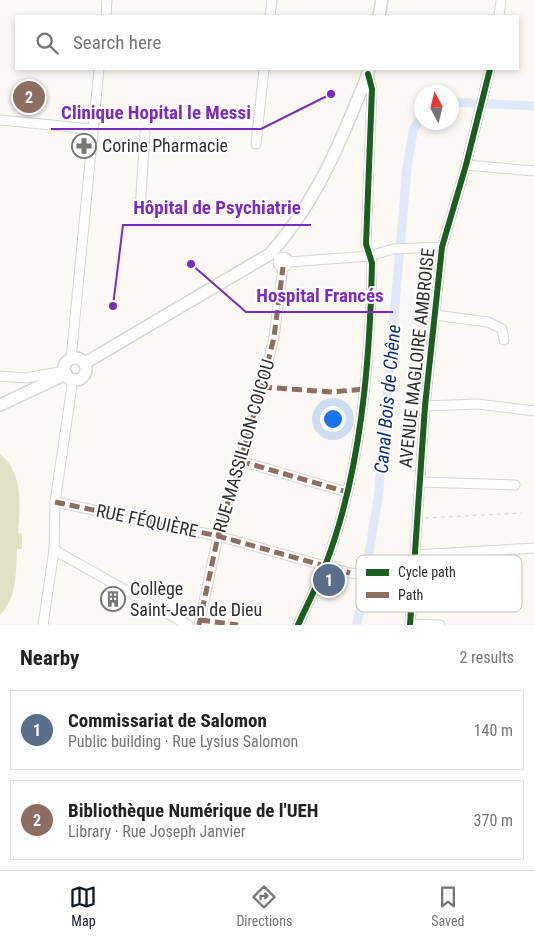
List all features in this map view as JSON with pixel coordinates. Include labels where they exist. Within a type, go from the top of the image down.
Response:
[{"type":"main road","points":[[379,15],[382,0]]},
{"type":"main road","points":[[85,363],[280,261],[290,231],[308,204],[348,122],[368,71]]},
{"type":"main road","points":[[68,375],[66,364],[71,359],[77,358],[85,363]]},
{"type":"main road","points":[[0,406],[68,375],[80,379],[85,374],[85,363]]},
{"type":"street","points":[[106,15],[107,0]]},
{"type":"street","points":[[270,15],[272,0]]},
{"type":"street","points":[[499,15],[502,0]]},
{"type":"street","points":[[71,359],[99,70]]},
{"type":"street","points":[[256,144],[264,70]]},
{"type":"street","name":"AVENUE MAGLOIRE AMBROISE","points":[[414,555],[425,406],[442,247],[486,91],[490,70]]},
{"type":"street","points":[[298,625],[325,566],[347,492],[357,442],[364,389],[372,273],[366,244],[372,89],[368,71]]},
{"type":"street","points":[[0,120],[92,129]]},
{"type":"street","points":[[140,210],[145,133]]},
{"type":"street","points":[[466,164],[534,171]]},
{"type":"street","points":[[280,261],[370,256],[394,249],[442,247]]},
{"type":"street","name":"RUE MASSILLON COICOU","points":[[199,625],[218,536],[262,387],[274,336],[280,261]]},
{"type":"street","points":[[435,316],[488,322],[502,329],[504,340]]},
{"type":"street","points":[[0,376],[26,378],[68,375],[56,502],[54,550],[43,625]]},
{"type":"street","points":[[425,406],[478,404],[534,411]]},
{"type":"street","points":[[240,461],[347,492]]},
{"type":"street","points":[[420,482],[515,485]]},
{"type":"street","name":"RUE FÉQUIÈRE","points":[[56,502],[218,536],[356,574]]},
{"type":"street","points":[[414,555],[534,548]]},
{"type":"street","points":[[54,550],[188,625]]},
{"type":"street","points":[[410,624],[440,625]]},
{"type":"path","points":[[417,519],[522,513]]},
{"type":"green space","points":[[0,454],[8,462],[17,480],[20,502],[18,533],[22,534],[22,549],[17,549],[13,593],[6,608],[0,615]]},
{"type":"waterway","name":"Canal Bois de Chêne","points":[[459,102],[534,106]]},
{"type":"waterway","name":"Canal Bois de Chêne","points":[[369,555],[378,499],[407,168],[414,128]]},
{"type":"waterway","name":"Canal Bois de Chêne","points":[[357,625],[359,612]]},
{"type":"marked path","points":[[199,625],[218,536],[262,387],[274,337],[283,267]]},
{"type":"marked path","points":[[262,387],[332,392],[364,389]]},
{"type":"marked path","points":[[240,461],[347,492]]},
{"type":"marked path","points":[[55,502],[218,536],[350,573]]},
{"type":"marked path","points":[[200,620],[238,625]]},
{"type":"cycle path","points":[[415,555],[425,406],[442,247],[466,165],[490,70]]},
{"type":"cycle path","points":[[298,625],[325,566],[337,530],[355,455],[366,378],[372,263],[366,244],[372,89],[368,74]]},
{"type":"cycle path","points":[[410,625],[411,612]]},
{"type":"place","name":"Clinique Hopital le Messi","points":[[331,94]]},
{"type":"place","name":"Bibliothèque Numérique de l'UEH","points":[[29,97]]},
{"type":"place","name":"Corine Pharmacie","points":[[84,146]]},
{"type":"place","name":"Hospital Francés","points":[[191,264]]},
{"type":"place","name":"Hôpital de Psychiatrie","points":[[113,306]]},
{"type":"place","name":"Commissariat de Salomon","points":[[329,580]]},
{"type":"place","name":"Collège Saint-Jean de Dieu","points":[[113,599]]}]
